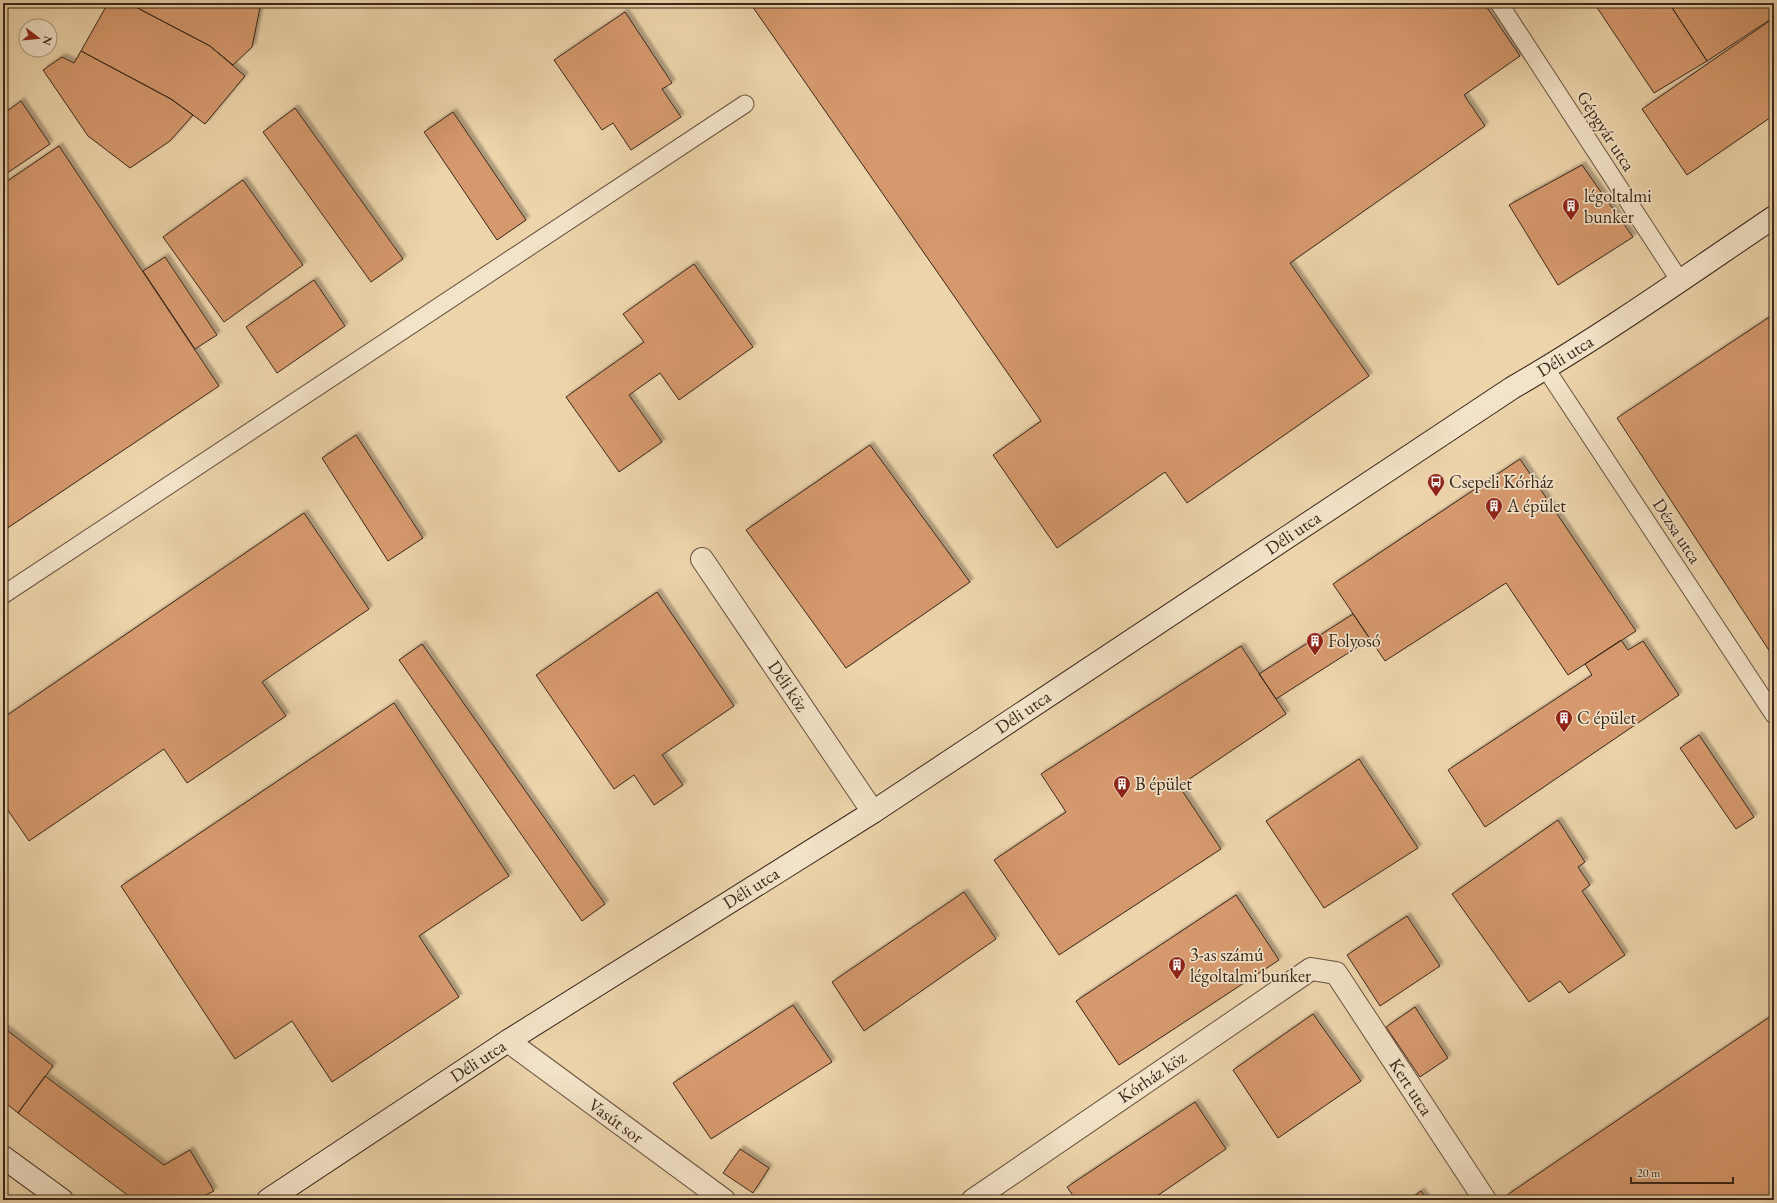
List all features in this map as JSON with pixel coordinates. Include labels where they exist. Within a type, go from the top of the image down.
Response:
[{"type":"street","name":"Déli utca","points":[[268,1200],[508,1041],[874,812],[1512,388],[1546,369],[1774,217]]},
{"type":"street","name":"Déli köz","points":[[702,560],[874,812]]},
{"type":"street","name":"Kórház köz","points":[[973,1200],[1311,969],[1336,973]]},
{"type":"street","name":"Kert utca","points":[[1336,973],[1485,1200]]},
{"type":"street","name":"Vasút sor","points":[[508,1041],[724,1200]]},
{"type":"street","points":[[3,1157],[62,1200]]},
{"type":"lane","name":"Gépgyár utca","points":[[1498,3],[1680,281]]},
{"type":"lane","points":[[3,595],[744,104]]},
{"type":"lane","name":"Dézsa utca","points":[[1546,369],[1774,715]]},
{"type":"building","points":[[108,3],[128,3],[210,46],[245,76],[205,124],[171,99],[81,51]]},
{"type":"building","points":[[128,3],[261,3],[252,47],[233,65],[210,46]]},
{"type":"building","points":[[750,3],[1484,3],[1520,56],[1464,95],[1485,126],[1290,263],[1369,376],[1187,503],[1165,472],[1057,548],[993,455],[1041,421]]},
{"type":"building","points":[[1594,3],[1669,3],[1707,61],[1654,93]]},
{"type":"building","points":[[1669,3],[1774,3],[1774,17],[1707,61]]},
{"type":"building","points":[[625,12],[672,83],[662,89],[681,117],[631,150],[613,123],[602,130],[554,60]]},
{"type":"building","points":[[1774,18],[1774,115],[1687,175],[1642,109]]},
{"type":"building","points":[[81,51],[171,99],[193,115],[170,141],[130,168],[88,136],[43,70],[62,57],[74,63]]},
{"type":"building","points":[[21,101],[50,144],[3,176],[3,114]]},
{"type":"building","points":[[295,108],[403,259],[371,282],[263,132]]},
{"type":"building","points":[[453,112],[526,220],[497,240],[424,132]]},
{"type":"building","points":[[59,146],[219,386],[3,531],[3,184]]},
{"type":"building","name":"légoltalmi bunker","points":[[1582,165],[1633,237],[1558,285],[1509,205]]},
{"type":"building","points":[[243,180],[303,265],[224,322],[163,237]]},
{"type":"building","points":[[165,257],[217,335],[195,349],[143,271]]},
{"type":"building","points":[[694,264],[753,347],[679,400],[660,373],[629,395],[662,442],[619,472],[566,397],[644,342],[623,314]]},
{"type":"building","points":[[314,280],[345,326],[277,373],[246,327]]},
{"type":"building","points":[[1774,314],[1774,658],[1617,418]]},
{"type":"building","points":[[356,435],[423,538],[388,561],[322,458]]},
{"type":"building","points":[[870,445],[970,582],[846,668],[746,530]]},
{"type":"building","name":"A épület","points":[[1520,459],[1636,631],[1568,675],[1506,583],[1385,661],[1333,584]]},
{"type":"building","points":[[304,513],[369,609],[262,682],[286,716],[187,783],[164,749],[29,841],[3,803],[3,718]]},
{"type":"building","points":[[657,592],[734,706],[662,755],[683,785],[654,805],[634,775],[614,789],[536,675]]},
{"type":"building","name":"Folyosó","points":[[1353,614],[1370,639],[1276,699],[1259,674]]},
{"type":"building","name":"C épület","points":[[1621,640],[1628,650],[1643,641],[1679,695],[1485,827],[1448,770],[1592,675],[1585,664]]},
{"type":"building","points":[[422,644],[605,904],[582,921],[399,660]]},
{"type":"building","name":"B épület","points":[[1241,646],[1286,714],[1179,786],[1221,849],[1059,955],[994,860],[1066,812],[1041,774]]},
{"type":"building","points":[[394,703],[509,876],[419,936],[459,997],[332,1082],[292,1021],[235,1059],[121,886]]},
{"type":"building","points":[[1699,735],[1754,817],[1736,829],[1680,748]]},
{"type":"building","points":[[1359,759],[1418,848],[1324,908],[1266,821]]},
{"type":"building","points":[[1558,820],[1585,862],[1578,867],[1590,885],[1582,891],[1625,955],[1569,993],[1560,981],[1529,1002],[1452,894]]},
{"type":"building","points":[[964,892],[996,939],[864,1031],[832,982]]},
{"type":"building","name":"3-as számú légoltalmi bunker","points":[[1236,895],[1279,960],[1119,1065],[1076,1001]]},
{"type":"building","points":[[1407,916],[1440,966],[1380,1006],[1347,955]]},
{"type":"building","points":[[793,1005],[832,1062],[711,1139],[673,1083]]},
{"type":"building","points":[[1415,1007],[1448,1058],[1420,1077],[1386,1027]]},
{"type":"building","points":[[1313,1014],[1361,1081],[1278,1138],[1233,1070]]},
{"type":"building","points":[[1774,1014],[1774,1200],[1511,1200],[1507,1195]]},
{"type":"building","points":[[3,1027],[53,1066],[18,1113],[3,1101]]},
{"type":"building","points":[[45,1076],[164,1165],[190,1150],[214,1191],[195,1200],[134,1200],[18,1113]]},
{"type":"building","points":[[1195,1102],[1226,1149],[1151,1200],[1076,1200],[1067,1187]]},
{"type":"building","points":[[740,1149],[769,1168],[753,1193],[723,1173]]},
{"type":"building","points":[[1421,1191],[1427,1200],[1409,1200]]},
{"type":"place","name":"légoltalmi bunker","points":[[1571,221]]},
{"type":"place","name":"Csepeli Kórház","points":[[1436,497]]},
{"type":"place","name":"A épület","points":[[1494,521]]},
{"type":"place","name":"Folyosó","points":[[1315,656]]},
{"type":"place","name":"C épület","points":[[1564,733]]},
{"type":"place","name":"B épület","points":[[1122,799]]},
{"type":"place","name":"3-as számú légoltalmi bunker","points":[[1177,980]]}]
